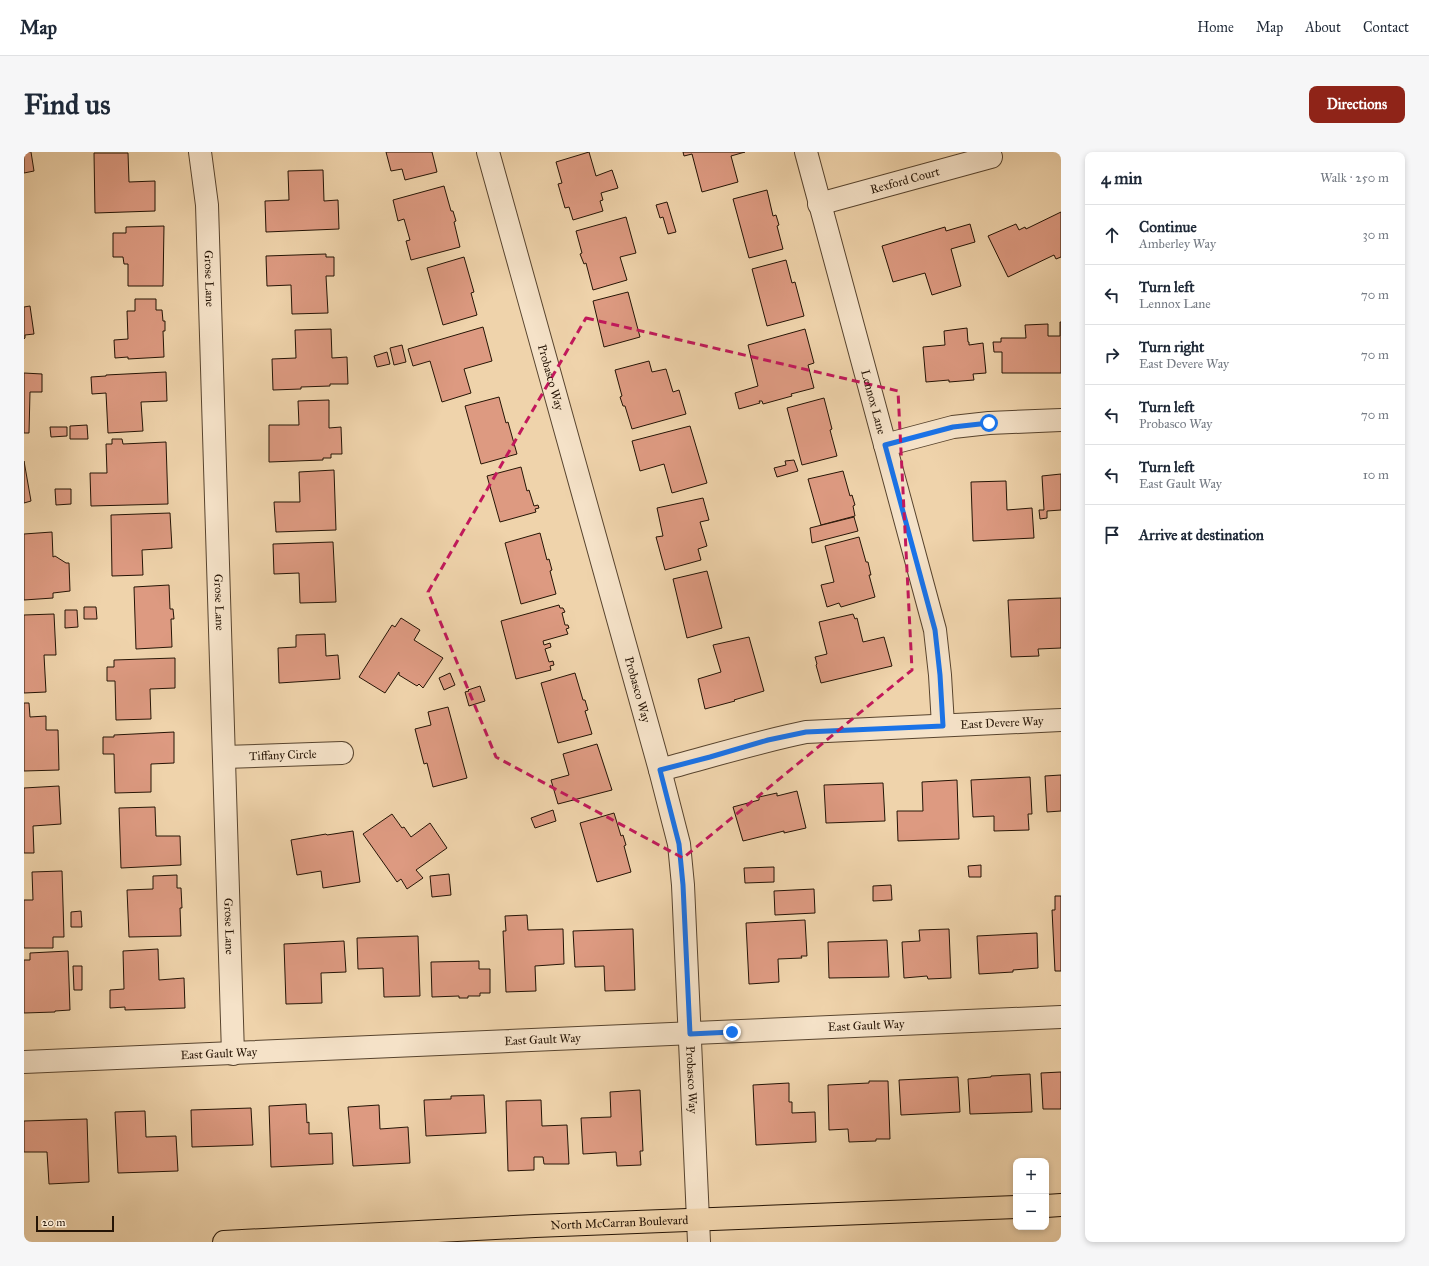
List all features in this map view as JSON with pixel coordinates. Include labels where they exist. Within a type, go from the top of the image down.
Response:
[{"type":"main road","points":[[1049,1206],[1061,1205]]},
{"type":"main road","name":"North McCarran Boulevard","points":[[224,1242],[535,1226],[698,1221],[1013,1207]]},
{"type":"street","name":"Grose Lane","points":[[200,152],[207,205],[233,1054]]},
{"type":"street","name":"Probasco Way","points":[[488,152],[660,770],[679,844],[683,885],[699,1242]]},
{"type":"street","name":"Lennox Lane","points":[[806,152],[935,630],[940,675],[943,726]]},
{"type":"street","name":"Rexford Court","points":[[819,204],[991,157]]},
{"type":"street","points":[[885,445],[953,427],[989,423],[1061,420]]},
{"type":"street","name":"East Devere Way","points":[[660,770],[768,740],[806,732],[1061,720]]},
{"type":"street","name":"Tiffany Circle","points":[[224,757],[342,753]]},
{"type":"street","name":"East Gault Way","points":[[24,1062],[1061,1017]]},
{"type":"highlighted area","points":[[586,318],[898,391],[912,670],[683,858],[496,757],[428,592]]},
{"type":"building","points":[[24,152],[31,152],[34,171],[24,173]]},
{"type":"building","points":[[386,152],[432,152],[437,172],[405,180],[402,169],[391,171]]},
{"type":"building","points":[[589,152],[596,176],[612,170],[618,188],[601,193],[603,200],[600,201],[603,211],[573,220],[569,207],[565,208],[558,184],[562,183],[556,162]]},
{"type":"building","points":[[683,152],[745,152],[731,156],[738,182],[702,192],[692,154],[684,156]]},
{"type":"building","points":[[94,153],[128,153],[129,182],[155,181],[155,211],[95,213]]},
{"type":"building","points":[[323,170],[324,201],[338,200],[339,229],[266,232],[265,201],[289,200],[288,171]]},
{"type":"building","points":[[444,186],[451,211],[453,211],[456,221],[454,222],[460,247],[411,260],[406,241],[410,240],[404,219],[398,221],[393,200]]},
{"type":"building","points":[[767,190],[773,216],[776,215],[779,225],[777,226],[783,249],[749,258],[733,199]]},
{"type":"building","points":[[667,202],[676,232],[668,234],[663,217],[660,218],[656,205]]},
{"type":"building","points":[[1061,212],[1061,257],[1056,259],[1054,255],[1008,277],[988,236],[1016,224],[1019,230],[1025,227],[1026,229]]},
{"type":"building","points":[[626,217],[636,253],[620,257],[627,280],[593,290],[586,263],[584,264],[580,254],[582,253],[576,231]]},
{"type":"building","points":[[970,224],[975,242],[951,249],[961,286],[932,295],[925,273],[893,282],[882,246],[945,227],[946,231]]},
{"type":"building","points":[[164,226],[163,286],[128,286],[128,264],[124,264],[123,257],[113,257],[113,233],[126,233],[126,227]]},
{"type":"building","points":[[326,254],[326,257],[334,257],[334,276],[326,276],[328,313],[292,314],[291,285],[267,286],[266,256]]},
{"type":"building","points":[[464,257],[474,292],[471,293],[477,315],[443,325],[427,268]]},
{"type":"building","points":[[786,260],[792,283],[795,282],[804,316],[767,326],[752,269]]},
{"type":"building","points":[[628,292],[640,337],[604,347],[593,301]]},
{"type":"building","points":[[135,299],[156,299],[156,310],[162,310],[163,321],[165,321],[165,331],[163,331],[164,357],[128,359],[128,357],[115,358],[114,340],[128,339],[127,311],[135,311]]},
{"type":"building","points":[[30,306],[34,334],[25,335],[24,339],[24,307]]},
{"type":"building","points":[[1060,322],[1061,373],[1002,373],[1002,352],[994,352],[993,342],[1001,342],[1001,338],[1026,338],[1025,325],[1048,324],[1048,336],[1060,336]]},
{"type":"building","points":[[483,327],[492,361],[464,369],[471,393],[442,402],[430,361],[413,366],[408,349]]},
{"type":"building","points":[[967,328],[969,345],[983,343],[986,373],[973,374],[974,380],[926,382],[923,347],[945,345],[944,331]]},
{"type":"building","points":[[331,329],[332,358],[347,357],[348,384],[330,384],[330,386],[273,390],[272,359],[296,358],[295,330]]},
{"type":"building","points":[[805,329],[814,363],[808,365],[814,388],[763,404],[762,401],[759,401],[760,403],[739,409],[735,393],[758,386],[748,345]]},
{"type":"building","points":[[402,345],[406,362],[394,365],[390,348]]},
{"type":"building","points":[[387,352],[390,364],[377,367],[374,356]]},
{"type":"building","points":[[649,361],[652,372],[666,369],[673,392],[679,390],[686,414],[632,429],[625,406],[623,406],[620,397],[622,396],[615,370]]},
{"type":"building","points":[[166,372],[167,401],[141,402],[143,431],[108,433],[106,393],[92,394],[91,377]]},
{"type":"building","points":[[24,373],[42,374],[42,392],[30,392],[29,433],[24,433]]},
{"type":"building","points":[[499,397],[517,454],[481,464],[465,406]]},
{"type":"building","points":[[824,398],[837,456],[802,465],[787,408]]},
{"type":"building","points":[[329,400],[329,428],[341,427],[342,454],[331,454],[331,458],[323,458],[323,460],[269,462],[269,425],[299,425],[298,401]]},
{"type":"building","points":[[87,425],[88,439],[70,439],[70,426]]},
{"type":"building","points":[[690,426],[707,483],[672,493],[664,464],[640,471],[632,441]]},
{"type":"building","points":[[50,427],[67,427],[67,436],[51,437]]},
{"type":"building","points":[[112,439],[122,439],[123,444],[166,442],[168,504],[91,506],[90,473],[107,473],[106,444],[112,444]]},
{"type":"building","points":[[794,460],[798,471],[777,477],[774,468],[786,465],[785,461]]},
{"type":"building","points":[[24,461],[31,501],[24,503]]},
{"type":"building","points":[[521,467],[527,491],[529,490],[534,506],[538,505],[539,508],[535,509],[536,512],[500,522],[487,476]]},
{"type":"building","points":[[334,470],[336,530],[276,532],[274,502],[300,502],[299,472]]},
{"type":"building","points":[[843,471],[850,496],[852,495],[855,505],[853,506],[855,516],[821,525],[808,479]]},
{"type":"building","points":[[1061,474],[1061,510],[1047,511],[1047,518],[1040,519],[1039,510],[1044,510],[1042,476]]},
{"type":"building","points":[[1006,481],[1007,510],[1032,508],[1034,538],[973,541],[971,482]]},
{"type":"building","points":[[55,489],[71,489],[71,504],[56,505]]},
{"type":"building","points":[[703,498],[709,520],[700,522],[707,546],[698,549],[701,560],[665,570],[656,537],[663,536],[657,508]]},
{"type":"building","points":[[170,513],[172,548],[142,550],[143,575],[112,576],[111,515]]},
{"type":"building","points":[[854,517],[858,531],[812,543],[810,528]]},
{"type":"building","points":[[52,532],[53,557],[55,556],[66,563],[69,563],[70,591],[53,593],[53,598],[24,600],[24,534]]},
{"type":"building","points":[[540,533],[547,560],[549,559],[552,570],[550,571],[556,594],[521,604],[505,543]]},
{"type":"building","points":[[859,537],[866,562],[868,562],[871,575],[869,575],[875,597],[841,607],[839,603],[827,607],[821,585],[834,582],[825,546]]},
{"type":"building","points":[[333,542],[336,602],[300,603],[299,573],[274,574],[273,544]]},
{"type":"building","points":[[707,571],[722,628],[687,638],[673,579]]},
{"type":"building","points":[[169,585],[170,609],[173,609],[174,619],[171,619],[172,647],[136,649],[134,587]]},
{"type":"building","points":[[1061,598],[1061,648],[1038,649],[1039,656],[1011,657],[1008,600]]},
{"type":"building","points":[[559,605],[565,612],[562,613],[565,625],[568,625],[569,628],[566,629],[568,634],[543,641],[544,645],[550,643],[551,647],[545,649],[549,662],[553,661],[554,665],[550,666],[551,670],[516,679],[501,621]]},
{"type":"building","points":[[84,607],[96,607],[97,619],[84,619]]},
{"type":"building","points":[[65,610],[77,610],[78,627],[65,628]]},
{"type":"building","points":[[54,614],[56,655],[44,655],[46,692],[24,693],[24,615]]},
{"type":"building","points":[[853,614],[855,619],[857,618],[863,642],[884,637],[892,666],[821,683],[815,657],[827,654],[819,622]]},
{"type":"building","points":[[401,618],[420,630],[414,640],[443,658],[423,688],[419,684],[417,686],[399,675],[399,672],[385,693],[359,677],[392,625],[395,627]]},
{"type":"building","points":[[325,634],[326,656],[338,655],[340,679],[279,683],[278,648],[296,647],[296,635]]},
{"type":"building","points":[[749,637],[764,691],[705,709],[698,679],[721,672],[713,645]]},
{"type":"building","points":[[175,658],[175,688],[150,689],[151,719],[116,720],[115,681],[107,681],[107,667],[114,667],[114,660]]},
{"type":"building","points":[[450,673],[455,685],[444,690],[439,678]]},
{"type":"building","points":[[575,673],[583,700],[585,700],[588,710],[585,711],[592,734],[558,743],[541,683]]},
{"type":"building","points":[[480,686],[485,701],[469,706],[465,692]]},
{"type":"building","points":[[24,703],[29,703],[30,717],[46,716],[46,730],[58,730],[59,770],[24,771]]},
{"type":"building","points":[[448,707],[467,778],[433,787],[427,763],[424,764],[415,729],[431,725],[428,712]]},
{"type":"building","points":[[174,732],[174,763],[151,764],[151,792],[115,793],[114,754],[103,754],[103,737],[114,737],[114,735]]},
{"type":"building","points":[[597,744],[612,790],[558,804],[551,780],[569,775],[563,754]]},
{"type":"building","points":[[1061,775],[1061,811],[1047,812],[1045,776]]},
{"type":"building","points":[[1030,777],[1032,814],[1028,814],[1029,830],[994,831],[994,816],[973,817],[971,780]]},
{"type":"building","points":[[957,780],[959,839],[898,841],[897,811],[923,811],[922,782]]},
{"type":"building","points":[[883,783],[885,821],[826,823],[824,785]]},
{"type":"building","points":[[59,786],[61,824],[33,826],[34,853],[24,853],[24,788]]},
{"type":"building","points":[[797,791],[806,828],[784,833],[784,831],[743,841],[733,807],[759,800],[759,797],[777,793],[777,796]]},
{"type":"building","points":[[155,807],[156,836],[180,836],[181,865],[121,868],[119,808]]},
{"type":"building","points":[[553,810],[556,821],[535,828],[531,818]]},
{"type":"building","points":[[614,813],[621,836],[623,835],[626,845],[624,846],[631,872],[597,882],[580,823]]},
{"type":"building","points":[[392,814],[402,828],[404,827],[411,837],[430,823],[447,848],[416,870],[423,878],[407,889],[401,879],[397,882],[363,834]]},
{"type":"building","points":[[353,831],[360,882],[323,888],[321,871],[297,875],[291,840]]},
{"type":"building","points":[[981,865],[981,877],[969,877],[968,866]]},
{"type":"building","points":[[774,867],[774,882],[745,883],[744,868]]},
{"type":"building","points":[[62,871],[64,937],[53,937],[53,948],[24,948],[24,900],[33,900],[32,872]]},
{"type":"building","points":[[449,874],[451,895],[432,897],[430,876]]},
{"type":"building","points":[[177,875],[177,888],[181,888],[181,936],[129,937],[127,890],[153,889],[153,876]]},
{"type":"building","points":[[891,885],[892,900],[873,901],[873,886]]},
{"type":"building","points":[[814,889],[815,913],[775,915],[774,891]]},
{"type":"building","points":[[1055,896],[1061,896],[1061,971],[1055,971],[1052,910],[1055,910]]},
{"type":"building","points":[[81,911],[82,927],[71,927],[71,912]]},
{"type":"building","points":[[527,915],[528,930],[563,929],[564,964],[535,966],[536,991],[506,992],[503,931],[506,931],[505,916]]},
{"type":"building","points":[[805,920],[807,956],[801,956],[802,958],[778,959],[779,982],[749,984],[746,923]]},
{"type":"building","points":[[633,929],[635,990],[605,991],[604,966],[575,967],[573,931]]},
{"type":"building","points":[[949,929],[951,978],[928,979],[927,976],[904,978],[902,942],[920,941],[919,930]]},
{"type":"building","points":[[1037,933],[1038,968],[1013,970],[1013,972],[979,974],[977,936]]},
{"type":"building","points":[[418,936],[420,996],[384,997],[383,968],[358,969],[357,938]]},
{"type":"building","points":[[887,940],[889,977],[829,978],[828,942]]},
{"type":"building","points":[[344,941],[346,972],[321,973],[322,1003],[286,1004],[284,944]]},
{"type":"building","points":[[158,949],[159,980],[184,978],[185,1008],[125,1010],[125,1007],[110,1008],[110,990],[124,989],[123,951]]},
{"type":"building","points":[[68,951],[70,1010],[24,1013],[24,960],[30,960],[30,953]]},
{"type":"building","points":[[479,961],[479,969],[490,969],[490,993],[480,993],[480,996],[468,996],[468,998],[459,998],[459,996],[432,997],[431,962]]},
{"type":"building","points":[[73,966],[82,966],[82,990],[74,990]]},
{"type":"building","points":[[1061,1072],[1061,1109],[1043,1109],[1041,1073]]},
{"type":"building","points":[[1030,1074],[1032,1112],[970,1114],[968,1079]]},
{"type":"building","points":[[958,1077],[960,1112],[901,1115],[899,1080]]},
{"type":"building","points":[[869,1081],[888,1081],[890,1139],[849,1142],[848,1129],[829,1130],[828,1085],[869,1083]]},
{"type":"building","points":[[789,1083],[789,1102],[792,1102],[792,1113],[815,1112],[816,1142],[756,1145],[753,1085]]},
{"type":"building","points":[[640,1090],[643,1151],[640,1151],[641,1165],[617,1166],[616,1152],[583,1154],[581,1118],[611,1117],[610,1092]]},
{"type":"building","points":[[484,1095],[486,1133],[426,1136],[424,1100],[451,1099],[451,1096]]},
{"type":"building","points":[[541,1100],[542,1126],[567,1125],[569,1164],[544,1164],[543,1157],[534,1157],[534,1170],[508,1171],[506,1101]]},
{"type":"building","points":[[306,1104],[309,1134],[332,1133],[333,1164],[271,1167],[269,1106]]},
{"type":"building","points":[[379,1105],[380,1129],[408,1127],[410,1163],[353,1166],[348,1107]]},
{"type":"building","points":[[251,1108],[253,1145],[192,1147],[191,1110]]},
{"type":"building","points":[[145,1111],[146,1137],[176,1136],[178,1171],[118,1173],[115,1112]]},
{"type":"building","points":[[87,1119],[89,1182],[49,1184],[47,1152],[24,1152],[24,1121]]},
{"type":"route","points":[[732,1032],[690,1034],[683,885],[679,844],[660,770],[768,740],[806,732],[943,726],[940,675],[935,630],[885,445],[953,427],[989,423]]}]
